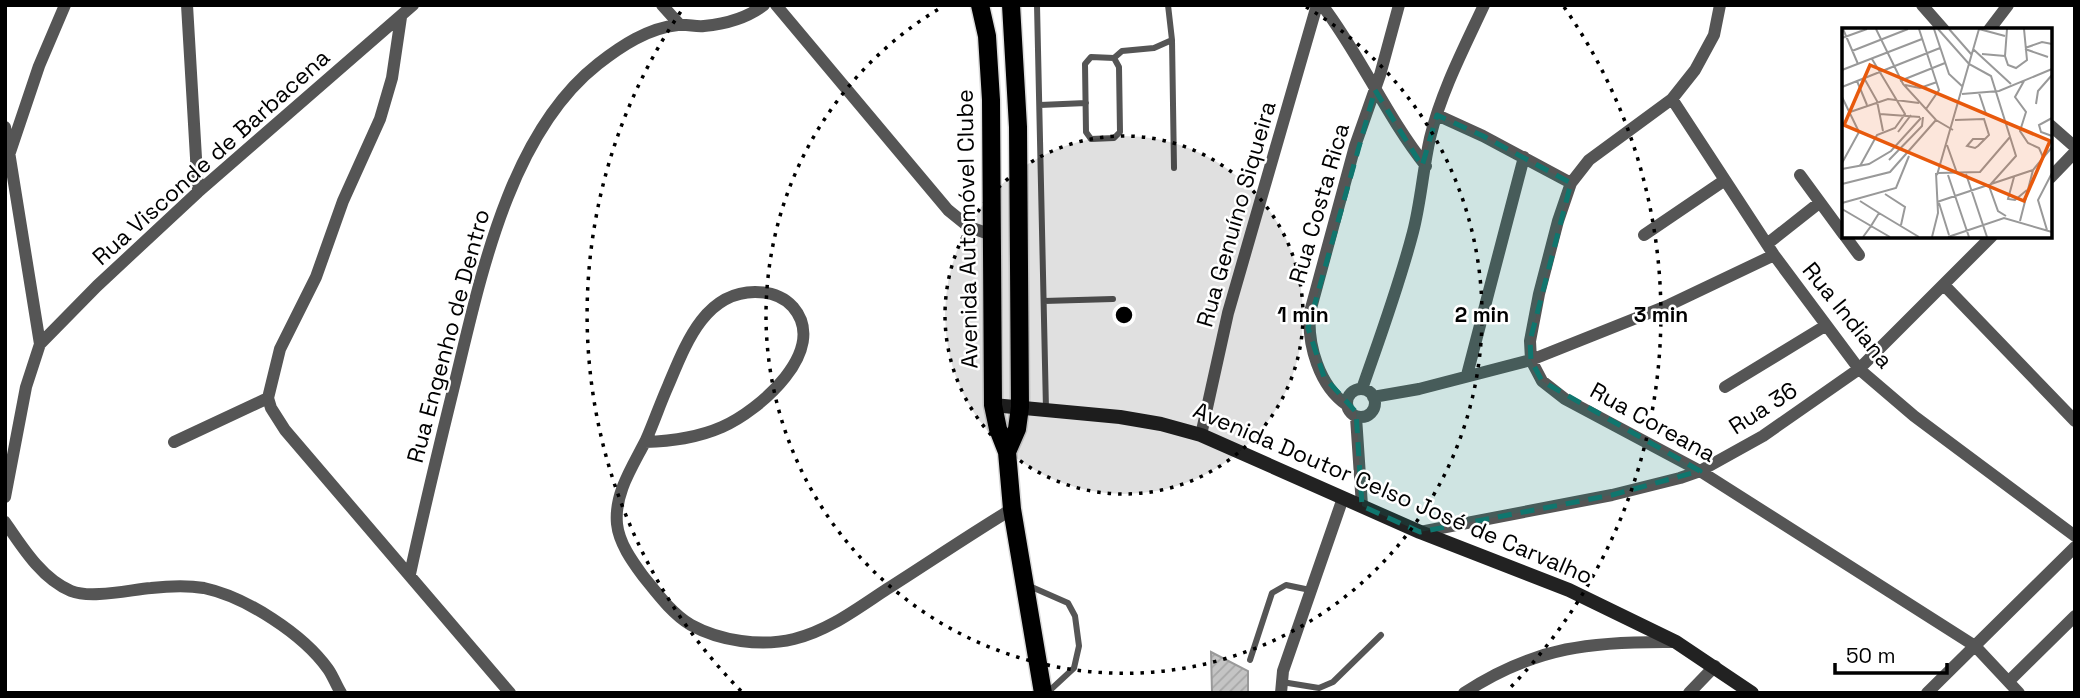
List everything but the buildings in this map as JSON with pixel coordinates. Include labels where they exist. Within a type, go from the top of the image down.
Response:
[{"type":"main road","name":"Avenida Automóvel Clube","points":[[980,5],[987,36],[991,100],[993,405],[1007,452],[1012,509],[1045,693]]},
{"type":"main road","name":"Avenida Automóvel Clube","points":[[1007,452],[1017,429],[1020,407],[1017,101],[1011,5]]},
{"type":"main road","points":[[991,100],[1017,101]]},
{"type":"main road","points":[[992,235],[1007,242],[1018,255]]},
{"type":"street","points":[[9,155],[39,66],[65,5]]},
{"type":"street","points":[[187,5],[198,192]]},
{"type":"street","name":"Rua Visconde de Barbacena","points":[[40,344],[97,286],[198,192],[413,5]]},
{"type":"street","points":[[663,5],[680,25]]},
{"type":"street","name":"Rua Engenho de Dentro","points":[[410,574],[487,257],[512,188],[529,152],[559,103],[597,64],[641,36],[680,25],[721,24],[741,18],[764,5]]},
{"type":"street","points":[[776,5],[948,210],[969,227],[992,235]]},
{"type":"street","name":"Rua Genuíno Siqueira","points":[[1200,435],[1228,313],[1317,5]]},
{"type":"street","points":[[1322,5],[1408,144],[1426,166]]},
{"type":"street","name":"Rua Costa Rica","points":[[1347,405],[1339,399],[1316,360],[1308,328],[1310,312],[1355,146],[1375,90],[1399,5]]},
{"type":"street","points":[[1484,5],[1461,53],[1430,138],[1412,235],[1368,393],[1374,405],[1371,412],[1364,417],[1356,416],[1350,412],[1347,405],[1351,393],[1368,393],[1419,389],[1531,360],[1669,305],[1770,249],[1819,203]]},
{"type":"street","points":[[1531,360],[1530,341],[1539,294],[1571,183],[1589,160],[1672,99],[1695,69],[1714,35],[1720,5]]},
{"type":"street","points":[[1922,5],[1942,28]]},
{"type":"street","points":[[1991,28],[2008,5]]},
{"type":"street","points":[[401,17],[392,78],[380,119],[343,201],[316,276],[280,349],[268,398],[285,430],[510,693]]},
{"type":"street","name":"Rua Indiana","points":[[1672,99],[1770,249],[1859,369],[1914,416],[2075,536]]},
{"type":"street","points":[[1437,115],[1571,183]]},
{"type":"street","points":[[5,127],[40,344],[26,387],[5,497]]},
{"type":"street","points":[[2052,127],[2075,146]]},
{"type":"street","points":[[2052,176],[2075,152]]},
{"type":"street","points":[[1467,375],[1524,157]]},
{"type":"street","points":[[1800,175],[1842,232]]},
{"type":"street","points":[[1644,235],[1726,180]]},
{"type":"street","points":[[1846,238],[1859,255]]},
{"type":"street","name":"Rua 36","points":[[1420,532],[1612,495],[1700,471],[1763,436],[1859,369],[1990,238]]},
{"type":"street","points":[[1944,285],[2075,421]]},
{"type":"street","points":[[645,442],[674,441],[700,435],[724,427],[757,405],[785,379],[797,360],[804,340],[802,321],[792,306],[778,296],[762,292],[742,292],[722,299],[705,313],[681,356],[645,442],[628,471],[619,499],[617,524],[624,547],[660,598],[690,624],[730,639],[766,644],[794,639],[823,628],[854,611],[1012,509]]},
{"type":"street","points":[[1725,387],[1825,326]]},
{"type":"street","name":"Rua Coreana","points":[[1531,360],[1542,381],[1565,399],[1700,471],[1975,646],[2020,693]]},
{"type":"street","points":[[174,442],[268,398]]},
{"type":"street","name":"Avenida Doutor Celso José de Carvalho","points":[[993,405],[1161,424],[1200,435],[1420,532],[1569,590],[1676,642],[1716,666],[1752,693]]},
{"type":"street","points":[[1356,416],[1362,506]]},
{"type":"street","points":[[1281,687],[1343,498]]},
{"type":"street","points":[[5,522],[25,551],[48,575],[72,591],[96,594],[154,587],[204,588],[233,598],[268,616],[306,646],[328,669],[341,693]]},
{"type":"street","points":[[1927,693],[2075,547]]},
{"type":"street","points":[[2009,681],[2075,616]]},
{"type":"street","points":[[1464,693],[1494,674],[1552,652],[1591,643],[1676,642]]},
{"type":"street","points":[[1689,693],[1716,666]]},
{"type":"lane","points":[[1037,5],[1046,409]]},
{"type":"lane","points":[[1168,5],[1172,40],[1174,168]]},
{"type":"lane","points":[[1114,58],[1119,67],[1118,136],[1091,139],[1087,136],[1087,60],[1091,57],[1114,58],[1122,51],[1154,48],[1172,40]]},
{"type":"lane","points":[[1040,105],[1086,103]]},
{"type":"lane","points":[[1044,301],[1113,299]]},
{"type":"lane","points":[[1024,584],[1068,603],[1074,615],[1079,646],[1074,668],[1045,693]]},
{"type":"lane","points":[[1250,660],[1272,593],[1286,586],[1312,590]]},
{"type":"lane","points":[[1281,687],[1319,688],[1333,682],[1381,635]]},
{"type":"highlighted area","points":[[1375,90],[1422,166],[1437,115],[1571,183],[1530,341],[1531,360],[1542,381],[1700,471],[1612,495],[1420,532],[1362,506],[1356,412],[1324,377],[1308,328]]}]
